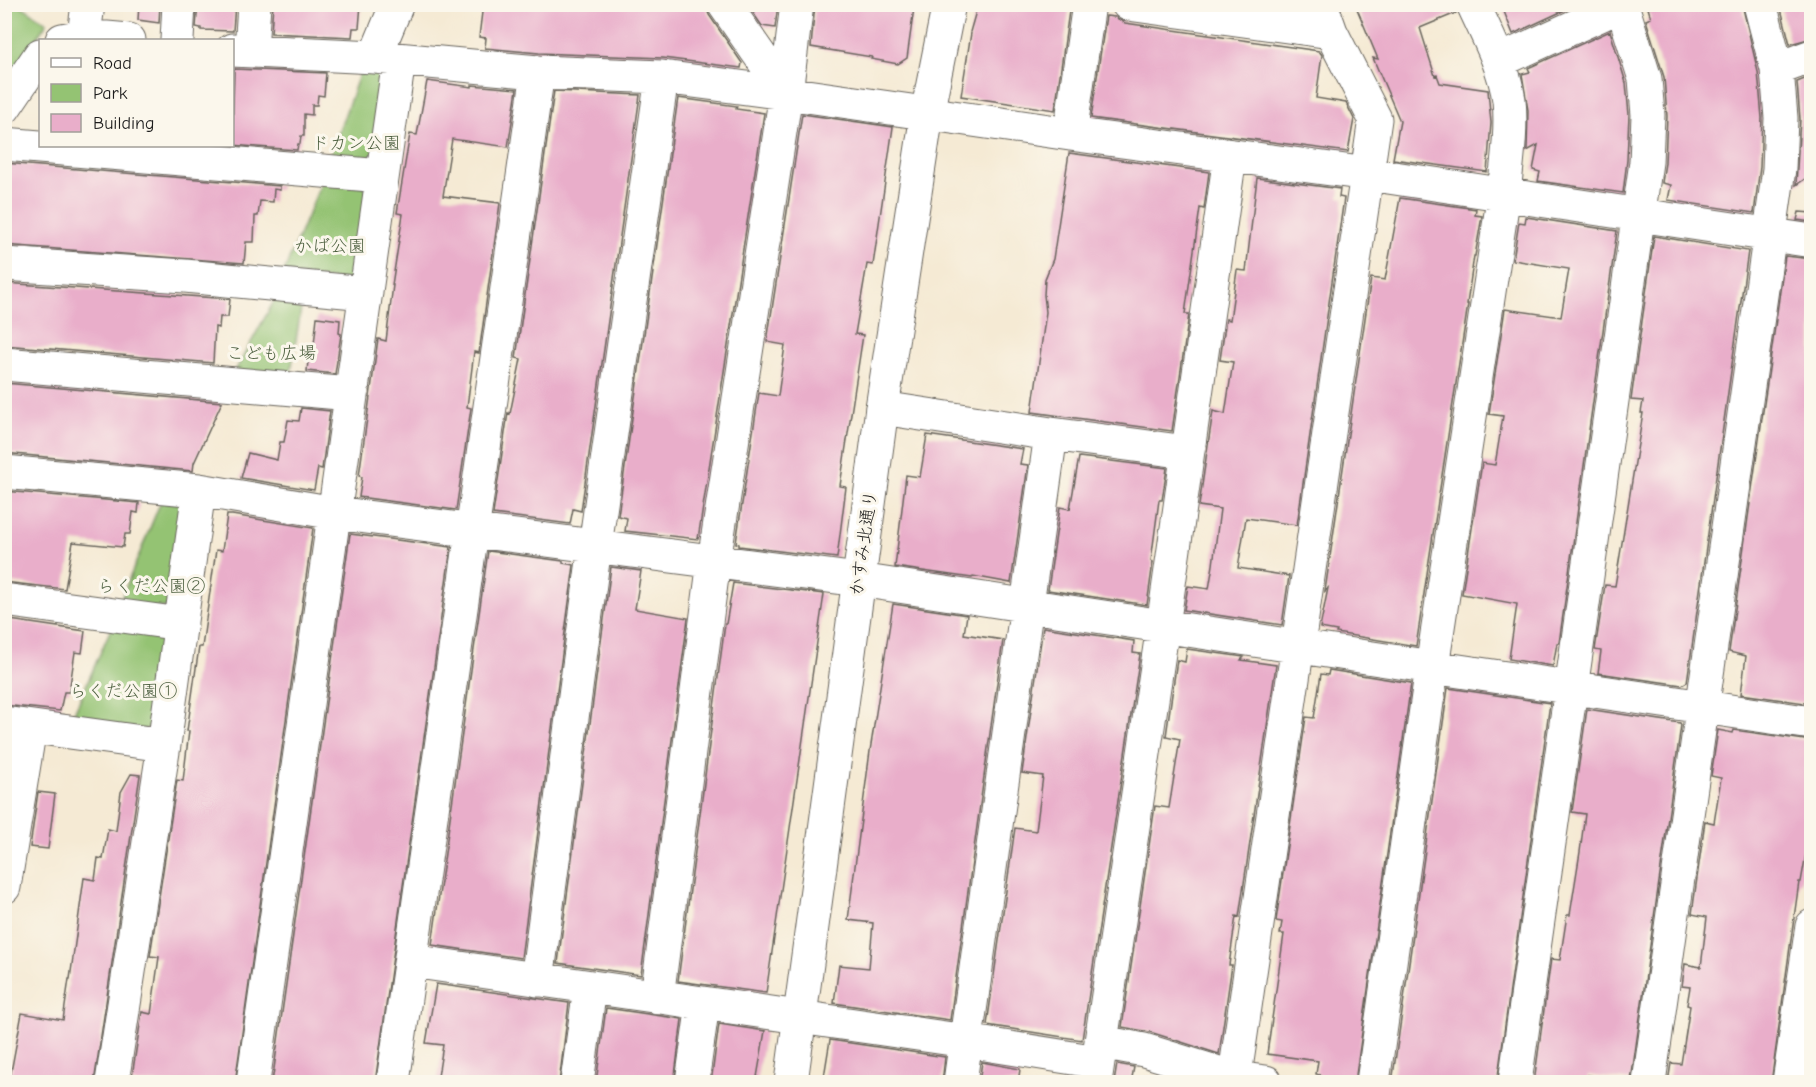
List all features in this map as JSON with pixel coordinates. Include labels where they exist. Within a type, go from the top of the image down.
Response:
[{"type":"street","points":[[177,39],[179,4]]},
{"type":"street","points":[[254,4],[242,50],[387,58],[538,72],[662,77],[1504,193],[1812,241]]},
{"type":"street","points":[[253,1083],[382,176],[387,58],[397,4]]},
{"type":"street","points":[[724,4],[786,93]]},
{"type":"street","points":[[657,997],[714,561],[786,93],[797,4]]},
{"type":"street","name":"かすみ北通り","points":[[791,1083],[882,408],[927,114],[949,4]]},
{"type":"street","points":[[1070,134],[1089,4]]},
{"type":"street","points":[[411,961],[1098,1062],[1144,1050],[1245,1081],[1298,646],[1375,119],[1326,18],[1128,4]]},
{"type":"street","points":[[1373,1083],[1509,150],[1509,100],[1499,61],[1473,4]]},
{"type":"street","points":[[1649,1083],[1779,169],[1781,117],[1777,69],[1760,4]]},
{"type":"street","points":[[1499,61],[1623,5],[1645,79],[1648,115],[1640,216],[1515,1083]]},
{"type":"street","points":[[78,27],[125,39]]},
{"type":"street","points":[[4,108],[39,56]]},
{"type":"street","points":[[1777,69],[1812,56]]},
{"type":"street","points":[[393,1083],[538,72]]},
{"type":"street","points":[[537,980],[595,546],[662,77]]},
{"type":"street","points":[[4,144],[39,147]]},
{"type":"street","points":[[39,147],[382,176]]},
{"type":"street","points":[[1098,1062],[1230,156]]},
{"type":"street","points":[[4,264],[185,276],[366,292]]},
{"type":"street","points":[[4,364],[351,394]]},
{"type":"street","points":[[882,408],[1187,452]]},
{"type":"street","points":[[960,1083],[1051,434]]},
{"type":"street","points":[[4,472],[199,490],[335,513],[859,580],[1812,723]]},
{"type":"street","points":[[112,1083],[164,745],[199,490]]},
{"type":"street","points":[[4,600],[181,624]]},
{"type":"street","points":[[4,887],[17,725],[164,745]]},
{"type":"street","points":[[1789,1083],[1812,926]]},
{"type":"street","points":[[577,1083],[590,988]]},
{"type":"street","points":[[692,1083],[703,1004]]},
{"type":"green space","points":[[5,5],[20,5],[47,23],[5,84]]},
{"type":"green space","name":"ドカン公園","points":[[360,72],[379,74],[386,82],[375,158],[328,162]]},
{"type":"green space","name":"かば公園","points":[[322,181],[363,184],[368,193],[358,275],[347,281],[283,274]]},
{"type":"green space","name":"こども広場","points":[[279,292],[303,296],[290,378],[234,373]]},
{"type":"green space","name":"らくだ公園②","points":[[161,501],[178,503],[187,511],[171,607],[117,609]]},
{"type":"green space","name":"らくだ公園①","points":[[113,624],[159,630],[167,641],[154,725],[144,730],[71,720]]},
{"type":"building","points":[[139,4],[160,4],[159,23],[138,20]]},
{"type":"building","points":[[198,4],[235,4],[233,31],[201,30],[196,27]]},
{"type":"building","points":[[273,4],[361,4],[359,28],[353,28],[352,37],[271,33]]},
{"type":"building","points":[[483,4],[705,4],[709,15],[742,63],[741,68],[663,58],[539,53],[485,48],[486,38],[479,37]]},
{"type":"building","points":[[747,4],[778,4],[775,28],[762,26]]},
{"type":"building","points":[[815,4],[887,4],[914,8],[907,58],[898,64],[871,59],[872,57],[811,47]]},
{"type":"building","points":[[978,4],[1070,4],[1055,110],[961,96],[970,32]]},
{"type":"building","points":[[1355,4],[1455,4],[1456,13],[1420,28],[1435,76],[1437,75],[1440,83],[1488,90],[1491,123],[1487,172],[1393,159],[1400,121],[1373,58],[1378,59]]},
{"type":"building","points":[[1501,4],[1578,4],[1513,34]]},
{"type":"building","points":[[1663,4],[1742,4],[1758,72],[1762,118],[1760,167],[1754,213],[1668,200],[1671,185],[1662,183],[1667,116],[1664,77],[1646,20],[1651,18],[1648,8]]},
{"type":"building","points":[[1791,4],[1812,4],[1812,38],[1790,44],[1781,9]]},
{"type":"building","points":[[1106,16],[1115,17],[1125,23],[1319,51],[1322,55],[1316,98],[1346,103],[1354,119],[1348,152],[1091,118]]},
{"type":"building","points":[[1610,31],[1626,83],[1629,115],[1623,193],[1538,181],[1540,172],[1533,170],[1538,145],[1527,151],[1528,110],[1522,74],[1530,72],[1528,68]]},
{"type":"building","points":[[234,69],[326,73],[324,96],[318,95],[317,105],[312,105],[312,115],[304,114],[304,136],[301,136],[297,150],[234,145]]},
{"type":"building","points":[[1812,76],[1812,174],[1796,185],[1800,119],[1797,82]]},
{"type":"building","points":[[427,81],[472,87],[472,85],[517,89],[508,147],[452,139],[443,196],[500,203],[479,353],[474,352],[467,407],[471,408],[456,510],[359,497],[362,477],[359,476],[378,339],[386,341],[403,214],[397,213],[403,176],[410,134],[417,135]]},
{"type":"building","points":[[554,91],[640,95],[581,511],[573,509],[570,524],[493,514],[508,413],[510,414],[521,359],[516,358]]},
{"type":"building","points":[[678,98],[737,106],[736,109],[764,113],[698,539],[625,531],[627,518],[618,516]]},
{"type":"building","points":[[802,114],[893,127],[873,265],[867,264],[855,334],[863,335],[840,486],[846,487],[837,558],[739,546],[736,543],[759,393],[778,396],[785,345],[767,342]]},
{"type":"building","points":[[1069,153],[1209,172],[1204,209],[1200,208],[1185,314],[1189,314],[1172,431],[1032,412],[1046,312],[1045,279],[1053,259]]},
{"type":"building","points":[[4,163],[280,186],[280,190],[274,189],[273,202],[260,201],[258,216],[255,216],[254,242],[246,242],[244,263],[4,245]]},
{"type":"building","points":[[1257,178],[1340,189],[1339,197],[1344,198],[1297,525],[1246,518],[1238,568],[1289,576],[1282,625],[1184,610],[1188,586],[1209,589],[1220,509],[1199,506],[1213,411],[1225,414],[1233,362],[1220,360],[1226,319],[1230,320],[1237,270],[1246,271]]},
{"type":"building","points":[[1400,198],[1476,209],[1475,215],[1482,216],[1474,256],[1416,646],[1336,633],[1337,631],[1320,628],[1328,588],[1325,591],[1371,278],[1385,280]]},
{"type":"building","points":[[1799,212],[1812,213],[1812,222],[1797,220]]},
{"type":"building","points":[[1526,217],[1617,231],[1559,643],[1557,643],[1553,666],[1509,659],[1517,604],[1462,594],[1482,463],[1495,465],[1503,416],[1489,414],[1505,309],[1561,317],[1569,269],[1513,260],[1519,222],[1525,223]]},
{"type":"building","points":[[1654,236],[1748,251],[1687,682],[1682,685],[1598,673],[1601,651],[1595,650],[1605,585],[1615,586],[1643,413],[1641,413],[1643,401],[1631,400]]},
{"type":"building","points":[[1785,256],[1812,259],[1812,407],[1805,457],[1812,457],[1812,704],[1741,694],[1746,656],[1729,652]]},
{"type":"building","points":[[4,283],[230,299],[228,317],[220,317],[219,328],[215,327],[213,363],[4,345]]},
{"type":"building","points":[[317,317],[340,320],[339,333],[341,334],[335,374],[307,371],[308,361],[311,361],[313,354]]},
{"type":"building","points":[[4,383],[222,402],[194,463],[193,471],[4,453]]},
{"type":"building","points":[[301,408],[330,411],[322,469],[318,468],[314,490],[241,478],[248,453],[277,460],[280,442],[284,442],[288,420],[299,421]]},
{"type":"building","points":[[927,435],[1023,449],[1020,464],[1028,465],[1011,583],[895,567],[906,475],[920,477]]},
{"type":"building","points":[[1079,457],[1167,468],[1162,500],[1159,500],[1147,605],[1048,590],[1060,507],[1070,509]]},
{"type":"building","points":[[4,491],[139,503],[138,513],[133,512],[130,534],[125,534],[123,547],[73,542],[65,589],[4,582]]},
{"type":"building","points":[[227,515],[313,528],[235,1083],[131,1083],[142,1012],[151,1014],[159,957],[150,956],[177,780],[183,781],[189,731],[187,731],[199,647],[202,647],[216,550],[222,551]]},
{"type":"building","points":[[350,534],[451,547],[375,1083],[272,1083]]},
{"type":"building","points":[[488,551],[563,561],[563,563],[574,565],[521,958],[432,945]]},
{"type":"building","points":[[611,567],[641,571],[635,609],[688,618],[641,975],[558,963]]},
{"type":"building","points":[[733,583],[824,594],[766,993],[678,981],[725,624]]},
{"type":"building","points":[[893,604],[967,615],[964,634],[1003,640],[950,1020],[834,1003],[839,965],[869,968],[873,923],[848,920],[870,751]]},
{"type":"building","points":[[10,620],[85,631],[82,653],[75,652],[69,692],[64,692],[60,711],[4,705],[4,633],[8,633]]},
{"type":"building","points":[[1043,627],[1134,641],[1133,653],[1140,654],[1082,1040],[987,1025],[1015,828],[1036,831],[1043,776],[1022,773]]},
{"type":"building","points":[[1187,649],[1244,657],[1241,660],[1276,665],[1239,917],[1236,916],[1229,965],[1232,965],[1219,1054],[1150,1032],[1122,1027],[1155,806],[1169,808],[1180,739],[1166,736],[1177,660],[1185,662]]},
{"type":"building","points":[[1329,670],[1411,683],[1355,1082],[1320,1077],[1316,1074],[1318,1061],[1267,1054],[1284,934],[1280,934],[1282,922],[1276,921],[1306,717],[1314,718],[1321,674],[1328,675]]},
{"type":"building","points":[[1448,688],[1550,703],[1497,1083],[1392,1083]]},
{"type":"building","points":[[1587,709],[1680,723],[1681,725],[1631,1081],[1588,1075],[1587,1083],[1534,1083],[1551,959],[1560,960],[1580,852],[1585,814],[1572,812]]},
{"type":"building","points":[[1718,730],[1733,733],[1734,730],[1812,741],[1812,804],[1806,836],[1809,837],[1801,882],[1799,882],[1771,1083],[1668,1083],[1671,1063],[1681,1064],[1690,1006],[1687,1005],[1690,987],[1682,986],[1685,964],[1701,967],[1707,917],[1692,914],[1705,821],[1714,823],[1721,778],[1711,776]]},
{"type":"building","points":[[131,774],[140,775],[94,1083],[9,1083],[22,1013],[63,1020],[84,878],[95,880],[98,858],[103,859],[108,829],[116,831],[121,792]]},
{"type":"building","points":[[38,792],[55,794],[48,849],[30,847]]},
{"type":"building","points":[[436,984],[569,1003],[559,1083],[437,1083],[443,1045],[426,1043]]},
{"type":"building","points":[[606,1008],[682,1019],[674,1083],[596,1083]]},
{"type":"building","points":[[719,1024],[765,1031],[756,1083],[711,1083]]},
{"type":"building","points":[[830,1040],[945,1057],[942,1083],[823,1083]]},
{"type":"building","points":[[982,1062],[1020,1069],[1018,1083],[979,1083]]},
{"type":"building","points":[[1117,1064],[1134,1067],[1131,1083],[1114,1083]]}]
